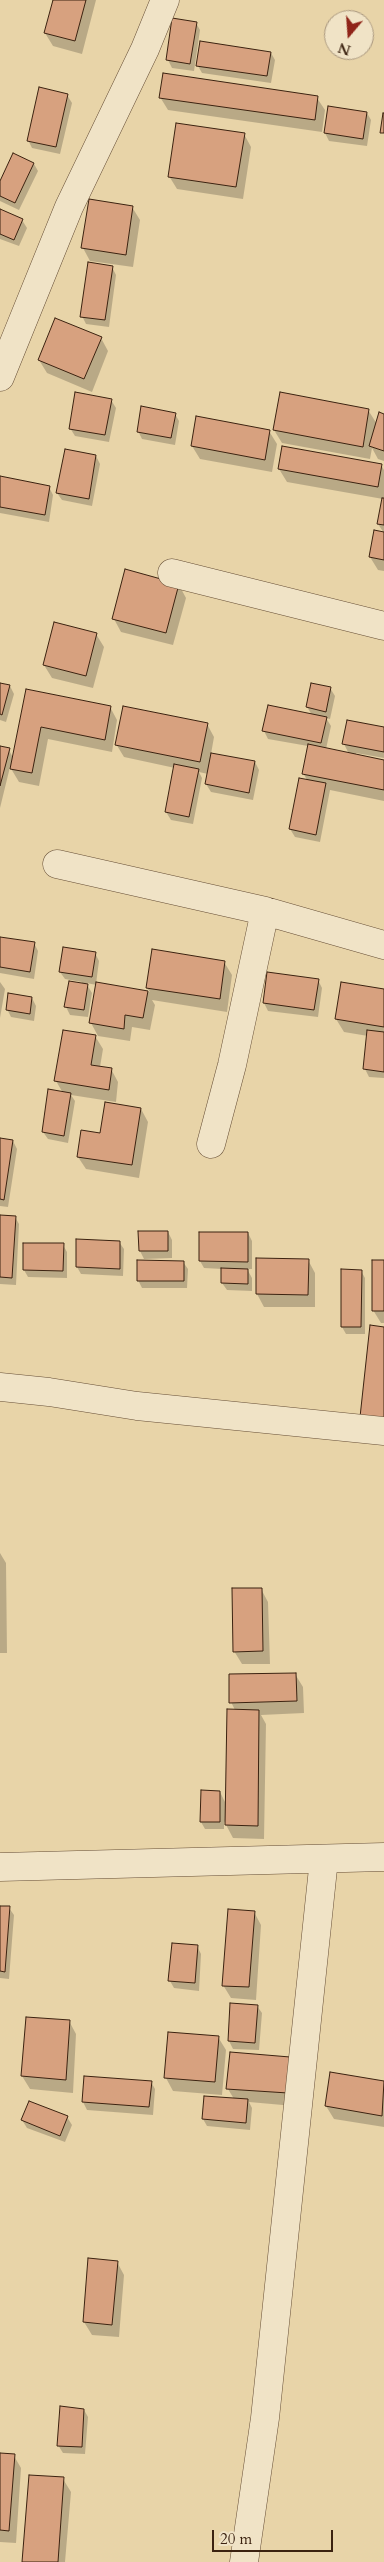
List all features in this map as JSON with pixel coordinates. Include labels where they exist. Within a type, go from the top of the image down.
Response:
[{"type":"street","points":[[0,377],[69,207],[145,49],[165,0]]},
{"type":"street","points":[[172,573],[384,626]]},
{"type":"street","points":[[57,864],[265,911],[384,945]]},
{"type":"street","points":[[211,1144],[232,1065],[265,911]]},
{"type":"street","points":[[0,1387],[49,1392],[137,1406],[384,1431]]},
{"type":"street","points":[[0,1867],[384,1857]]},
{"type":"street","points":[[244,2562],[265,2418],[324,1859]]},
{"type":"building","points":[[53,0],[86,0],[75,41],[44,33]]},
{"type":"building","points":[[172,18],[197,22],[190,64],[166,60]]},
{"type":"building","points":[[200,41],[271,52],[267,76],[196,66]]},
{"type":"building","points":[[163,73],[318,96],[315,120],[159,98]]},
{"type":"building","points":[[39,87],[68,94],[56,147],[27,141]]},
{"type":"building","points":[[328,106],[367,112],[363,139],[324,133]]},
{"type":"building","points":[[383,113],[384,133],[380,133]]},
{"type":"building","points":[[176,123],[245,133],[236,187],[168,177]]},
{"type":"building","points":[[13,153],[34,163],[15,203],[0,196],[0,181]]},
{"type":"building","points":[[89,199],[133,206],[126,255],[81,248]]},
{"type":"building","points":[[0,209],[23,219],[14,240],[0,234]]},
{"type":"building","points":[[88,262],[113,266],[105,320],[80,317]]},
{"type":"building","points":[[55,318],[102,337],[84,379],[38,360]]},
{"type":"building","points":[[75,392],[112,399],[105,435],[69,429]]},
{"type":"building","points":[[280,392],[369,409],[363,447],[273,430]]},
{"type":"building","points":[[141,406],[176,413],[171,438],[137,432]]},
{"type":"building","points":[[379,412],[384,414],[384,451],[369,446]]},
{"type":"building","points":[[196,416],[270,430],[265,460],[191,446]]},
{"type":"building","points":[[282,446],[382,464],[378,487],[278,469]]},
{"type":"building","points":[[65,449],[96,455],[89,499],[56,493]]},
{"type":"building","points":[[0,476],[50,486],[45,515],[0,507]]},
{"type":"building","points":[[382,498],[384,498],[384,525],[377,524]]},
{"type":"building","points":[[374,530],[384,532],[384,560],[369,557]]},
{"type":"building","points":[[125,569],[179,584],[166,633],[112,619]]},
{"type":"building","points":[[54,622],[97,633],[86,676],[43,665]]},
{"type":"building","points":[[0,683],[10,685],[2,715],[0,714]]},
{"type":"building","points":[[311,683],[331,687],[326,712],[306,707]]},
{"type":"building","points":[[26,689],[111,706],[105,740],[41,727],[32,773],[10,769]]},
{"type":"building","points":[[268,705],[327,717],[321,743],[262,731]]},
{"type":"building","points":[[123,706],[208,723],[200,762],[115,745]]},
{"type":"building","points":[[347,720],[384,727],[384,752],[342,744]]},
{"type":"building","points":[[308,744],[384,760],[384,790],[302,774]]},
{"type":"building","points":[[0,746],[10,748],[0,786]]},
{"type":"building","points":[[211,753],[255,761],[249,793],[205,784]]},
{"type":"building","points":[[174,764],[199,769],[189,817],[165,812]]},
{"type":"building","points":[[299,778],[326,783],[316,835],[289,829]]},
{"type":"building","points":[[0,937],[35,942],[30,972],[0,967]]},
{"type":"building","points":[[63,947],[96,952],[92,977],[59,972]]},
{"type":"building","points":[[152,949],[225,961],[220,999],[146,988]]},
{"type":"building","points":[[267,972],[319,979],[314,1010],[263,1003]]},
{"type":"building","points":[[69,981],[88,984],[84,1010],[64,1007]]},
{"type":"building","points":[[96,982],[148,991],[143,1018],[125,1015],[124,1029],[89,1023]]},
{"type":"building","points":[[341,982],[384,989],[384,1027],[335,1019]]},
{"type":"building","points":[[8,993],[32,997],[30,1014],[6,1010]]},
{"type":"building","points":[[63,1030],[96,1035],[91,1065],[112,1068],[109,1090],[54,1081]]},
{"type":"building","points":[[367,1030],[384,1032],[384,1072],[363,1069]]},
{"type":"building","points":[[48,1089],[71,1093],[64,1136],[42,1132]]},
{"type":"building","points":[[105,1102],[141,1108],[132,1165],[77,1157],[81,1130],[100,1133]]},
{"type":"building","points":[[0,1138],[13,1140],[4,1200],[0,1199]]},
{"type":"building","points":[[0,1215],[16,1216],[12,1278],[0,1277]]},
{"type":"building","points":[[138,1231],[168,1231],[168,1251],[139,1251]]},
{"type":"building","points":[[199,1232],[248,1232],[248,1262],[199,1261]]},
{"type":"building","points":[[76,1239],[120,1241],[120,1269],[76,1267]]},
{"type":"building","points":[[23,1243],[64,1243],[63,1271],[23,1270]]},
{"type":"building","points":[[256,1258],[309,1259],[308,1295],[256,1294]]},
{"type":"building","points":[[137,1260],[184,1261],[184,1281],[137,1281]]},
{"type":"building","points":[[372,1260],[384,1260],[384,1311],[372,1311]]},
{"type":"building","points":[[221,1268],[248,1269],[248,1284],[221,1283]]},
{"type":"building","points":[[341,1269],[362,1270],[361,1327],[341,1327]]},
{"type":"building","points":[[370,1325],[384,1327],[384,1420],[360,1417]]},
{"type":"building","points":[[232,1588],[262,1588],[263,1651],[233,1652]]},
{"type":"building","points":[[296,1673],[297,1701],[229,1703],[229,1674]]},
{"type":"building","points":[[227,1709],[259,1710],[258,1826],[225,1825]]},
{"type":"building","points":[[201,1790],[220,1791],[220,1822],[200,1822]]},
{"type":"building","points":[[0,1906],[10,1906],[5,1972],[0,1971]]},
{"type":"building","points":[[228,1909],[255,1911],[249,1987],[222,1986]]},
{"type":"building","points":[[172,1943],[198,1945],[195,1983],[168,1981]]},
{"type":"building","points":[[230,2003],[258,2005],[255,2043],[228,2041]]},
{"type":"building","points":[[26,2017],[70,2020],[66,2080],[21,2076]]},
{"type":"building","points":[[168,2032],[219,2036],[215,2082],[164,2078]]},
{"type":"building","points":[[230,2052],[290,2057],[288,2093],[226,2089]]},
{"type":"building","points":[[330,2072],[384,2081],[382,2116],[325,2106]]},
{"type":"building","points":[[84,2076],[152,2081],[149,2107],[82,2102]]},
{"type":"building","points":[[204,2096],[248,2099],[246,2123],[202,2119]]},
{"type":"building","points":[[29,2101],[68,2116],[60,2136],[21,2120]]},
{"type":"building","points":[[88,2258],[118,2261],[112,2325],[83,2322]]},
{"type":"building","points":[[60,2406],[84,2409],[82,2447],[57,2446]]},
{"type":"building","points":[[0,2453],[15,2454],[9,2531],[0,2530]]},
{"type":"building","points":[[29,2475],[64,2477],[58,2562],[22,2562]]}]
